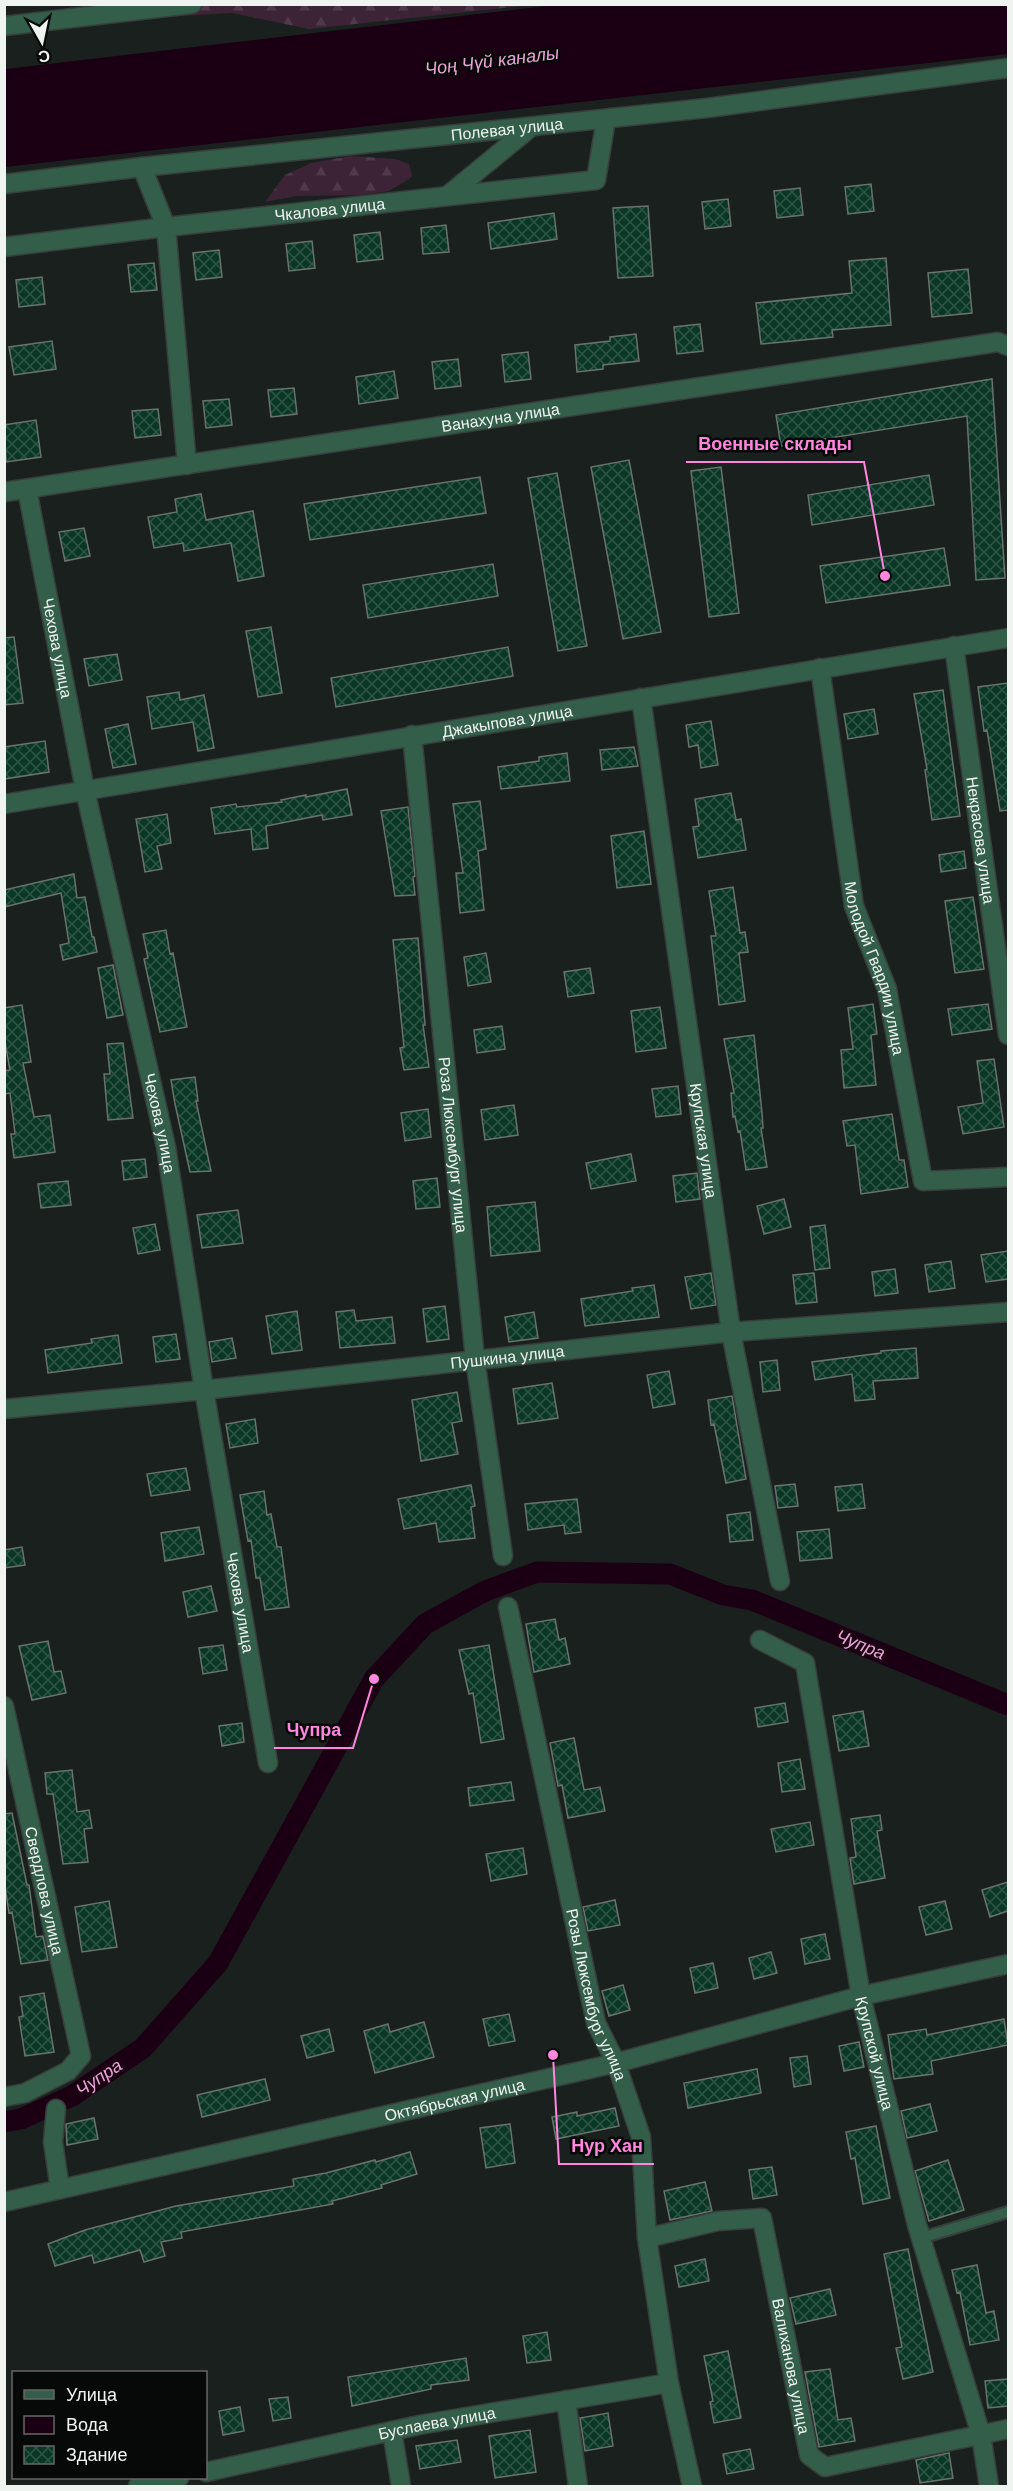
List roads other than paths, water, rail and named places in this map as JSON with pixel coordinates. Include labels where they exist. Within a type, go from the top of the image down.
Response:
[{"type":"street","points":[[4,26],[192,4]]},
{"type":"street","name":"Полевая улица","points":[[4,184],[142,167],[707,108],[1008,68]]},
{"type":"street","name":"Чкалова улица","points":[[4,247],[596,180],[606,119]]},
{"type":"street","points":[[447,196],[531,127]]},
{"type":"street","points":[[142,167],[166,227],[187,465]]},
{"type":"street","name":"Ванахуна улица","points":[[4,492],[1003,344]]},
{"type":"street","name":"Чехова улица","points":[[27,489],[85,790],[166,1147],[204,1390],[268,1763]]},
{"type":"street","name":"Джакыпова улица","points":[[4,804],[1008,638]]},
{"type":"street","name":"Некрасова улица","points":[[954,646],[1008,1035]]},
{"type":"street","name":"Молодой Гвардии улица","points":[[820,668],[854,906],[887,989],[923,1181],[1008,1177]]},
{"type":"street","name":"Крупская улица","points":[[641,698],[731,1332],[780,1581]]},
{"type":"street","name":"Роза Люксембург улица","points":[[412,735],[475,1359],[503,1556]]},
{"type":"street","name":"Пушкина улица","points":[[4,1409],[204,1390],[731,1332],[1008,1312]]},
{"type":"street","name":"Розы Люксембург улица","points":[[508,1607],[596,2023],[616,2063],[641,2137],[647,2238],[669,2383],[692,2487]]},
{"type":"street","name":"Крупской улица","points":[[760,1640],[805,1663],[861,1996],[921,2238],[981,2435],[989,2487]]},
{"type":"street","name":"Свердлова улица","points":[[4,1706],[81,2056],[68,2072],[25,2093],[4,2097]]},
{"type":"street","name":"Октябрьская улица","points":[[4,2202],[616,2063],[861,1996],[1008,1964]]},
{"type":"street","points":[[56,2109],[53,2142],[60,2190]]},
{"type":"street","name":"Валиханова улица","points":[[647,2238],[718,2221],[762,2218],[809,2455],[825,2467],[981,2435]]},
{"type":"street","name":"Буслаева улица","points":[[207,2472],[392,2431],[669,2383]]},
{"type":"street","points":[[566,2400],[578,2487]]},
{"type":"street","points":[[981,2435],[1008,2429]]},
{"type":"street","points":[[392,2431],[401,2487]]},
{"type":"street","points":[[141,2486],[174,2479]]},
{"type":"lane","points":[[921,2238],[1008,2212]]},
{"type":"water","name":"Чоң Чүй каналы","points":[[556,5],[1008,5],[1008,54],[5,167],[5,69]]},
{"type":"waterway","name":"Чупра","points":[[4,2122],[21,2119],[72,2096],[143,2048],[218,1963],[374,1679],[425,1624],[485,1591],[537,1572],[670,1574],[723,1595],[752,1600],[1008,1705]]},
{"type":"place","name":"Военные склады","points":[[885,576]]},
{"type":"place","name":"Чупра","points":[[374,1679]]},
{"type":"place","name":"Нур Хан","points":[[553,2055]]}]
